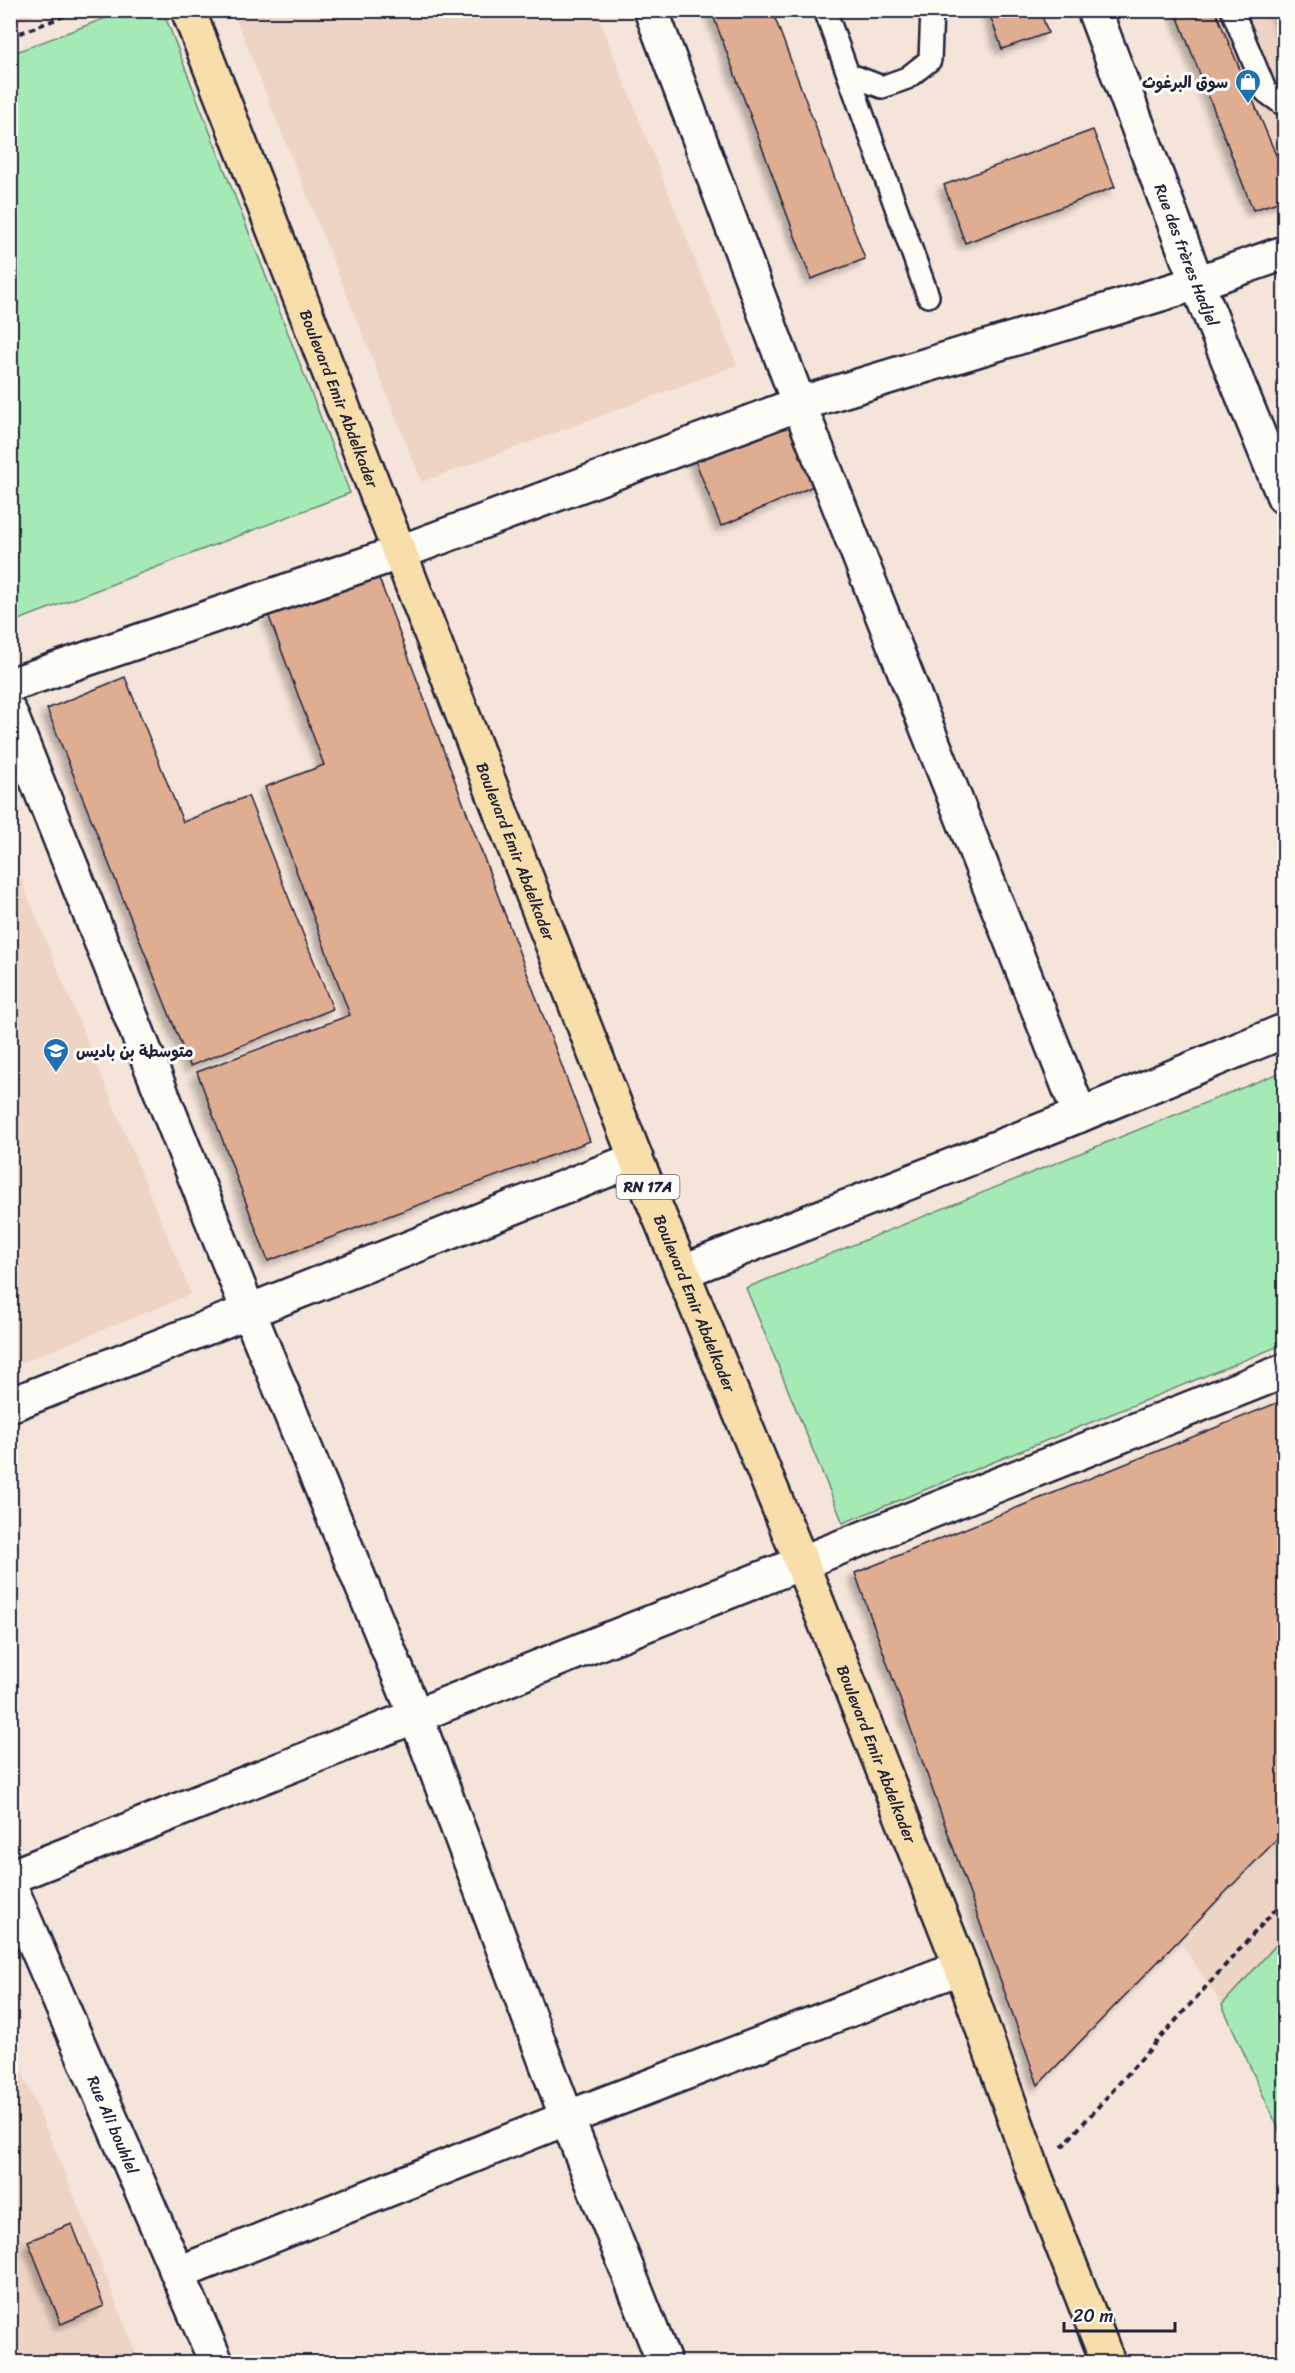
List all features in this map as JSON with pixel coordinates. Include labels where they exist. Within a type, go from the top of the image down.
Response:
[{"type":"main road","name":"Boulevard Emir Abdelkader","points":[[188,10],[636,1159],[684,1271],[802,1564],[961,1967],[1035,2176],[1108,2362]]},
{"type":"street","points":[[651,10],[799,404],[1080,1115]]},
{"type":"street","name":"Rue des frères Hadjel","points":[[1094,10],[1197,283],[1284,497]]},
{"type":"street","points":[[10,685],[398,553],[799,404],[1197,283],[1284,253]]},
{"type":"street","points":[[10,713],[248,1310],[415,1714],[567,2118],[664,2362]]},
{"type":"street","points":[[684,1271],[1080,1115],[1284,1031]]},
{"type":"street","points":[[10,1405],[636,1159]]},
{"type":"street","points":[[10,1877],[415,1714],[802,1564],[1284,1371]]},
{"type":"street","name":"Rue Ali bouhlel","points":[[10,1886],[18,1922],[179,2273],[216,2362]]},
{"type":"street","points":[[179,2273],[567,2118],[961,1967]]},
{"type":"lane","points":[[825,10],[928,296]]},
{"type":"lane","points":[[848,74],[882,87],[907,78],[915,72],[930,60],[932,10]]},
{"type":"lane","points":[[1232,10],[1266,92],[1284,105]]},
{"type":"path","points":[[10,37],[80,10]]},
{"type":"path","points":[[1035,2176],[1284,1900]]},
{"type":"shaded area","points":[[11,10],[45,10],[45,11],[11,24]]},
{"type":"shaded area","points":[[233,11],[596,11],[737,365],[422,482]]},
{"type":"shaded area","name":"سوق البرغوث","points":[[1175,11],[1284,11],[1284,200],[1253,210]]},
{"type":"shaded area","name":"متوسطة بن باديس","points":[[10,853],[191,1294],[11,1367],[10,1367]]},
{"type":"shaded area","points":[[1284,1837],[1284,1936],[1222,2005],[1182,1945]]},
{"type":"shaded area","points":[[10,2043],[85,2222],[139,2362],[11,2362]]},
{"type":"green space","points":[[124,11],[163,11],[350,493],[11,623],[11,54]]},
{"type":"green space","points":[[1284,1071],[1284,1344],[843,1523],[746,1288]]},
{"type":"green space","points":[[1284,1936],[1284,2141],[1222,2005]]},
{"type":"building","points":[[711,10],[772,10],[865,259],[811,279]]},
{"type":"building","points":[[988,10],[1040,10],[1048,33],[1002,49]]},
{"type":"building","points":[[1175,10],[1215,10],[1276,155],[1284,152],[1284,200],[1253,210]]},
{"type":"building","points":[[1277,10],[1284,10],[1284,32]]},
{"type":"building","points":[[1093,130],[1115,187],[965,243],[944,185]]},
{"type":"building","points":[[793,415],[818,484],[721,526],[693,455]]},
{"type":"building","points":[[377,573],[590,1141],[268,1261],[197,1072],[350,1015],[265,787],[324,765],[268,614]]},
{"type":"building","points":[[125,677],[183,822],[248,796],[333,1009],[190,1066],[47,709]]},
{"type":"building","points":[[1284,1400],[1284,1832],[1038,2085],[855,1573]]},
{"type":"building","points":[[10,2064],[17,2079],[10,2082]]},
{"type":"building","points":[[72,2224],[104,2306],[61,2324],[28,2241]]},
{"type":"place","name":"سوق البرغوث","points":[[1248,105]]},
{"type":"place","name":"متوسطة بن باديس","points":[[56,1074]]}]
